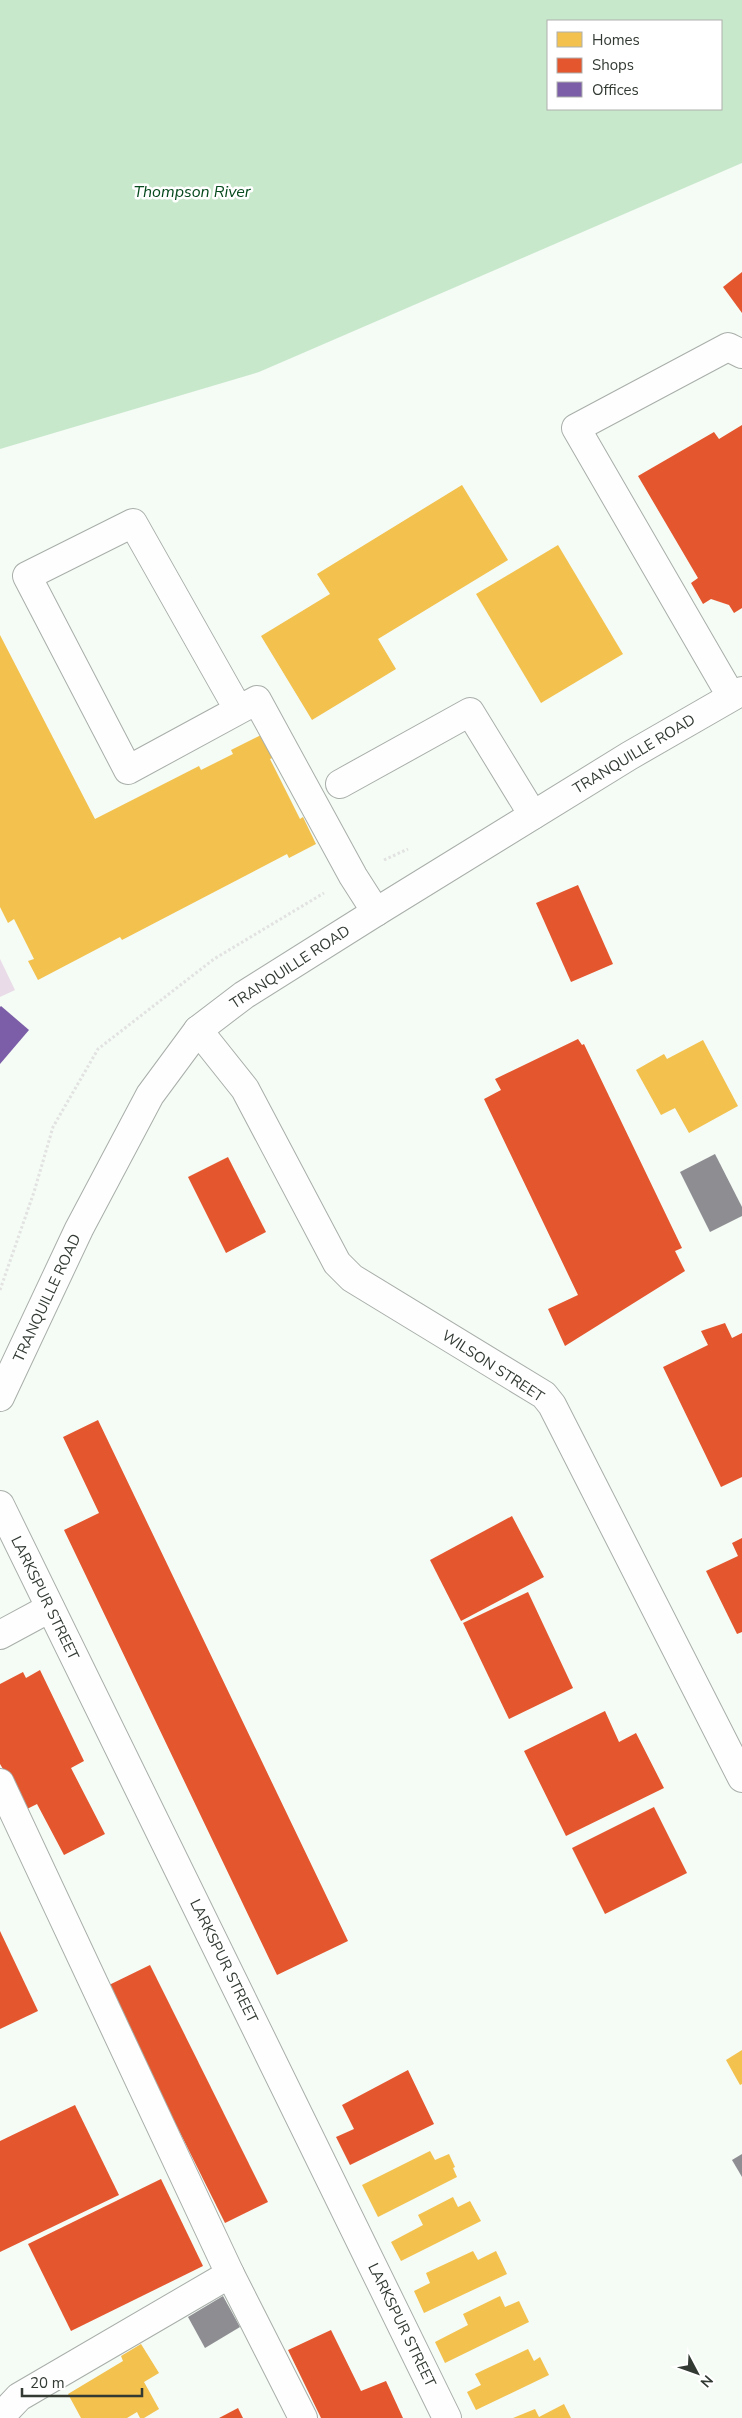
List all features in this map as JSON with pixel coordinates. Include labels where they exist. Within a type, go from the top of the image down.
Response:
[{"type":"main road","points":[[737,694],[576,428],[728,347],[742,354]]},
{"type":"main road","points":[[238,710],[132,523],[27,576],[128,770],[257,700],[353,876],[376,912]]},
{"type":"main road","name":"TRANQUILLE ROAD","points":[[0,1397],[80,1229],[150,1095],[198,1030],[244,995],[376,912],[533,815],[737,694]]},
{"type":"main road","points":[[340,784],[470,712],[533,815]]},
{"type":"main road","name":"WILSON STREET","points":[[198,1030],[245,1089],[337,1263],[352,1278],[544,1395],[552,1406],[741,1772]]},
{"type":"main road","name":"LARKSPUR STREET","points":[[0,1505],[447,2418]]},
{"type":"main road","points":[[0,1634],[50,1608]]},
{"type":"main road","points":[[0,1783],[230,2274],[303,2418]]},
{"type":"main road","points":[[0,2417],[19,2397],[230,2274]]},
{"type":"shaded area","points":[[0,959],[15,990],[0,997]]},
{"type":"water","name":"Thompson River","points":[[0,0],[742,0],[742,163],[259,372],[0,449]]},
{"type":"building: Homes","points":[[462,485],[508,560],[378,639],[396,669],[312,720],[261,636],[330,594],[317,574]]},
{"type":"building: Homes","points":[[558,545],[623,654],[541,703],[476,594]]},
{"type":"building: Homes","points":[[0,635],[95,819],[199,766],[201,770],[233,754],[231,750],[263,734],[275,757],[270,759],[300,819],[303,817],[316,844],[289,858],[287,854],[122,940],[120,937],[38,980],[28,961],[34,959],[14,919],[8,923],[0,907]]},
{"type":"building: Homes","points":[[703,1040],[738,1106],[689,1133],[675,1108],[661,1115],[636,1070],[664,1054],[667,1059]]},
{"type":"building: Homes","points":[[742,2050],[742,2084],[740,2085],[726,2060]]},
{"type":"building: Homes","points":[[430,2151],[435,2160],[449,2154],[457,2177],[378,2217],[362,2185]]},
{"type":"building: Homes","points":[[453,2197],[458,2207],[470,2201],[481,2221],[401,2261],[391,2242],[423,2225],[418,2215]]},
{"type":"building: Homes","points":[[473,2251],[478,2260],[496,2251],[507,2274],[424,2313],[414,2291],[430,2283],[426,2273]]},
{"type":"building: Homes","points":[[500,2296],[505,2307],[519,2301],[529,2322],[445,2363],[435,2342],[468,2325],[463,2314]]},
{"type":"building: Homes","points":[[141,2344],[159,2373],[144,2382],[159,2409],[144,2418],[140,2418],[137,2412],[127,2418],[81,2418],[68,2394],[123,2361],[121,2356]]},
{"type":"building: Homes","points":[[528,2349],[534,2361],[540,2357],[549,2375],[476,2410],[467,2392],[481,2385],[475,2374]]},
{"type":"building: Homes","points":[[564,2404],[571,2418],[513,2418],[535,2409],[539,2417]]},
{"type":"building: Shops","points":[[742,272],[742,313],[723,287]]},
{"type":"building: Shops","points":[[742,425],[742,608],[734,613],[729,605],[711,599],[703,604],[691,583],[698,578],[638,476],[714,432],[719,439]]},
{"type":"building: Shops","points":[[578,885],[613,964],[571,982],[536,903]]},
{"type":"building: Shops","points":[[578,1039],[582,1045],[584,1044],[682,1248],[675,1251],[685,1271],[565,1346],[548,1309],[578,1295],[484,1099],[501,1090],[495,1079]]},
{"type":"building: Shops","points":[[228,1157],[266,1232],[226,1253],[188,1177]]},
{"type":"building: Shops","points":[[725,1323],[732,1338],[742,1333],[742,1477],[721,1487],[663,1367],[708,1345],[701,1331]]},
{"type":"building: Shops","points":[[98,1420],[348,1941],[277,1975],[64,1530],[99,1513],[63,1437]]},
{"type":"building: Shops","points":[[512,1516],[544,1577],[461,1621],[430,1560]]},
{"type":"building: Shops","points":[[742,1538],[742,1632],[737,1634],[706,1571],[738,1556],[732,1543]]},
{"type":"building: Shops","points":[[528,1592],[573,1688],[509,1719],[463,1623]]},
{"type":"building: Shops","points":[[40,1670],[84,1761],[71,1768],[105,1834],[64,1855],[37,1804],[27,1809],[0,1764],[0,1684],[23,1672],[26,1678]]},
{"type":"building: Shops","points":[[605,1711],[619,1742],[636,1733],[664,1788],[566,1836],[524,1751]]},
{"type":"building: Shops","points":[[654,1807],[687,1873],[605,1914],[572,1848]]},
{"type":"building: Shops","points":[[0,1931],[38,2011],[0,2029]]},
{"type":"building: Shops","points":[[150,1965],[268,2202],[225,2223],[107,1986]]},
{"type":"building: Shops","points":[[408,2070],[434,2124],[350,2165],[336,2137],[354,2129],[342,2105]]},
{"type":"building: Shops","points":[[75,2105],[119,2195],[0,2252],[0,2141]]},
{"type":"building: Shops","points":[[161,2179],[203,2266],[71,2331],[28,2244]]},
{"type":"building: Shops","points":[[331,2330],[361,2391],[386,2381],[403,2418],[321,2418],[288,2350]]},
{"type":"building: Shops","points":[[238,2408],[243,2418],[219,2418]]},
{"type":"building: Offices","points":[[0,1007],[29,1030],[0,1064]]},
{"type":"building: Industry","points":[[715,1154],[742,1207],[742,1216],[710,1232],[680,1172]]},
{"type":"building: Industry","points":[[742,2154],[742,2177],[732,2160]]},
{"type":"building: Industry","points":[[223,2296],[240,2327],[205,2348],[188,2317]]}]
